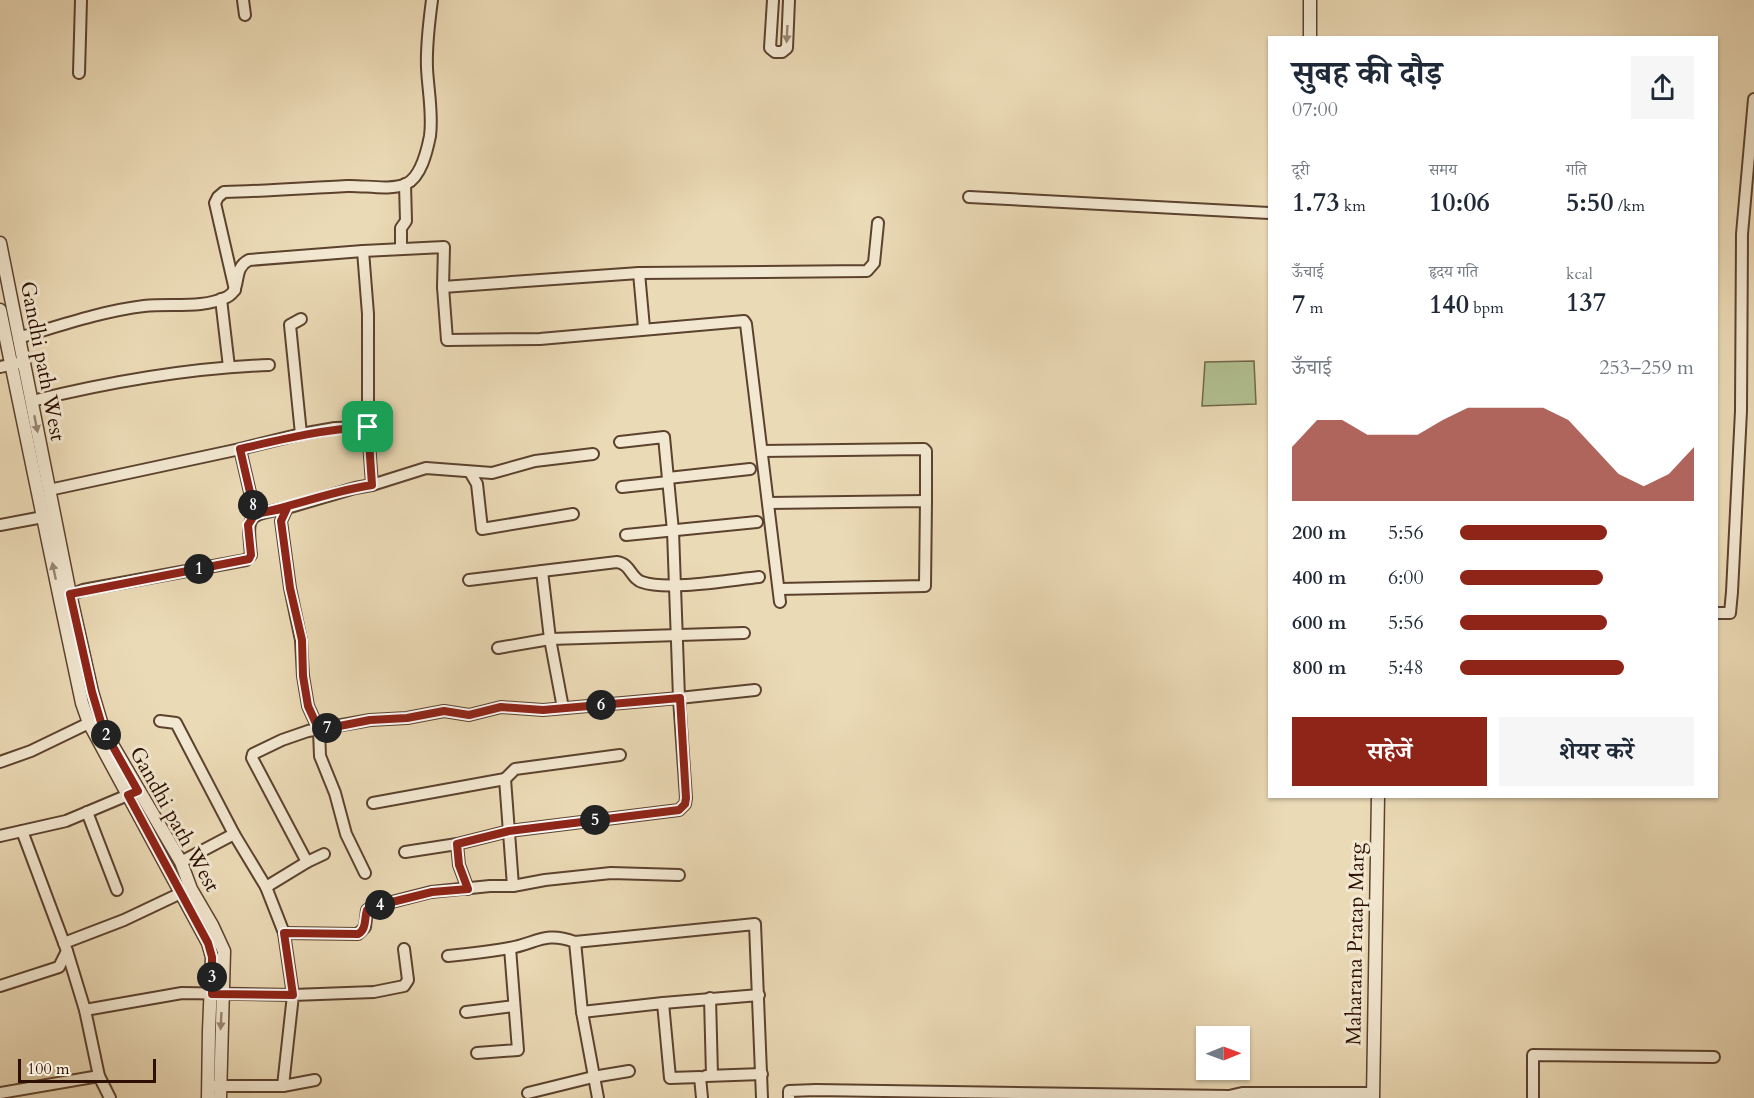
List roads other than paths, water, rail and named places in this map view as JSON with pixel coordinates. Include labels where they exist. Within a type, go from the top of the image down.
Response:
[{"type":"street","points":[[79,73],[81,0]]},
{"type":"street","points":[[243,0],[245,15]]},
{"type":"street","points":[[235,290],[215,203],[218,196],[224,192],[349,186],[386,187],[405,184],[416,176],[430,136],[427,55],[432,0]]},
{"type":"street","points":[[773,0],[771,48],[775,52],[782,52],[787,48],[789,0]]},
{"type":"street","points":[[1310,0],[1310,36]]},
{"type":"street","points":[[1718,613],[1730,612],[1732,592],[1741,411],[1742,234],[1754,99]]},
{"type":"street","points":[[401,248],[401,228],[406,221],[405,184]]},
{"type":"street","points":[[969,197],[1268,213]]},
{"type":"street","points":[[443,287],[639,273],[867,272],[874,262],[878,223]]},
{"type":"street","name":"Gandhi path West","points":[[0,243],[18,338],[11,365],[32,401],[49,490],[65,597],[103,729],[133,793],[181,862],[191,889],[224,951],[217,994],[214,1092]]},
{"type":"street","points":[[18,338],[74,321],[143,306],[209,303],[221,299],[229,296],[235,290],[238,270],[249,260],[401,248],[444,247],[443,287],[447,340],[540,339],[644,328],[744,321],[780,602]]},
{"type":"street","points":[[363,251],[368,314],[368,427],[372,485]]},
{"type":"street","points":[[639,273],[644,328]]},
{"type":"street","points":[[221,299],[229,367]]},
{"type":"street","points":[[0,310],[43,517],[65,597],[82,702],[89,723],[133,793],[208,943],[217,994]]},
{"type":"street","points":[[301,319],[290,325],[301,434]]},
{"type":"street","points":[[32,401],[89,387],[229,367],[269,365]]},
{"type":"street","points":[[49,490],[301,434],[335,428],[368,427]]},
{"type":"street","points":[[405,852],[457,844],[509,831],[679,810],[682,807],[686,798],[676,585],[664,437],[620,442]]},
{"type":"street","points":[[65,597],[83,590],[246,560],[251,555],[248,525],[255,514],[240,449]]},
{"type":"street","points":[[762,451],[924,449],[926,451],[924,586],[779,589]]},
{"type":"street","points":[[255,514],[287,508],[426,468],[492,473],[535,461],[592,454]]},
{"type":"street","points":[[622,487],[750,469]]},
{"type":"street","points":[[470,472],[477,484],[482,529],[573,514]]},
{"type":"street","points":[[768,503],[926,501]]},
{"type":"street","points":[[287,508],[281,521],[290,588],[302,640],[303,676],[308,706],[319,730],[320,756],[335,793],[346,834],[365,873]]},
{"type":"street","points":[[0,525],[43,517]]},
{"type":"street","points":[[626,535],[756,522]]},
{"type":"street","points":[[469,580],[618,562],[626,566],[638,581],[643,583],[676,585],[759,577]]},
{"type":"street","points":[[542,571],[550,639],[563,708]]},
{"type":"street","points":[[498,648],[550,639],[744,633]]},
{"type":"street","points":[[307,862],[252,758],[253,754],[282,740],[370,720],[407,718],[444,711],[469,715],[501,707],[543,710],[755,690]]},
{"type":"street","points":[[159,721],[176,723],[234,834],[266,887],[284,933],[293,995],[284,1086]]},
{"type":"street","points":[[0,762],[31,752],[89,723]]},
{"type":"street","points":[[373,803],[505,779],[514,769],[620,755]]},
{"type":"street","points":[[505,779],[513,886]]},
{"type":"street","points":[[0,836],[66,821],[133,793]]},
{"type":"street","name":"Maharana Pratap Marg","points":[[1375,1096],[1378,798]]},
{"type":"street","points":[[87,812],[117,890]]},
{"type":"street","points":[[22,831],[66,947],[85,1010],[99,1076],[110,1098]]},
{"type":"street","points":[[181,862],[234,834]]},
{"type":"street","points":[[457,844],[459,865],[468,889]]},
{"type":"street","points":[[266,887],[324,854]]},
{"type":"street","points":[[284,933],[358,934],[363,932],[367,910],[372,907],[432,892],[513,886],[611,873],[679,875]]},
{"type":"street","points":[[0,986],[59,967],[66,947],[181,893]]},
{"type":"street","points":[[448,956],[481,954],[510,948],[539,938],[560,936],[575,942],[755,924],[762,1098]]},
{"type":"street","points":[[575,942],[582,1012],[598,1098]]},
{"type":"street","points":[[477,1053],[518,1050],[510,948]]},
{"type":"street","points":[[85,1010],[182,993],[293,995],[374,992],[404,986],[408,980],[404,949]]},
{"type":"street","points":[[582,1012],[759,995]]},
{"type":"street","points":[[710,998],[712,1075]]},
{"type":"street","points":[[663,1003],[670,1078],[762,1074]]},
{"type":"street","points":[[466,1012],[514,1006]]},
{"type":"street","points":[[1533,1098],[1533,1055],[1714,1057]]},
{"type":"street","points":[[528,1093],[629,1071]]},
{"type":"street","points":[[0,1093],[99,1076]]},
{"type":"street","points":[[700,1077],[702,1098]]},
{"type":"street","points":[[214,1092],[284,1086],[315,1080]]},
{"type":"street","points":[[789,1098],[789,1091],[912,1095],[1229,1097],[1242,1093],[1375,1096]]}]
